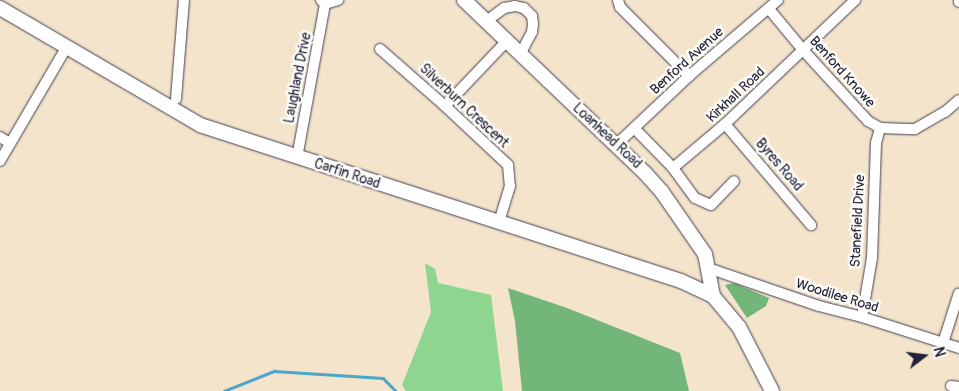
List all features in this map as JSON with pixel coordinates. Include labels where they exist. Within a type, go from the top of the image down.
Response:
[{"type":"main road","name":"Loanhead Road","points":[[464,0],[645,173],[676,210],[705,254],[713,296]]},
{"type":"main road","name":"Carfin Road","points":[[0,8],[200,125],[680,281],[713,296]]},
{"type":"main road","points":[[713,296],[739,327],[772,391]]},
{"type":"street","points":[[176,99],[184,0]]},
{"type":"street","points":[[323,2],[338,0]]},
{"type":"street","points":[[618,0],[620,7],[688,76]]},
{"type":"street","name":"Benford Avenue","points":[[616,145],[688,76],[778,0]]},
{"type":"street","name":"Kirkhall Road","points":[[673,168],[725,124],[855,0]]},
{"type":"street","name":"Laughland Drive","points":[[297,158],[323,2]]},
{"type":"street","points":[[485,22],[504,8],[515,6],[524,8],[532,16],[533,24],[532,32],[520,55]]},
{"type":"street","name":"Benford Knowe","points":[[769,9],[803,50],[868,121],[880,128]]},
{"type":"street","points":[[445,106],[506,42]]},
{"type":"street","points":[[0,161],[66,48]]},
{"type":"street","name":"Silverburn Crescent","points":[[380,49],[508,165],[510,186],[499,223]]},
{"type":"street","points":[[880,128],[915,129],[946,112],[959,100]]},
{"type":"street","name":"Byres Road","points":[[725,124],[811,224]]},
{"type":"street","points":[[634,128],[673,168],[695,198],[710,205],[734,181]]},
{"type":"street","name":"Stanefield Drive","points":[[862,317],[872,258],[876,143],[880,128]]},
{"type":"street","points":[[0,137],[10,143]]},
{"type":"street","name":"Woodilee Road","points":[[708,268],[819,306],[862,317],[959,348]]},
{"type":"street","points":[[943,343],[959,293]]},
{"type":"green space","points":[[425,263],[435,269],[438,283],[491,295],[503,391],[406,391],[402,385],[431,312]]},
{"type":"green space","points":[[734,283],[769,298],[766,306],[747,318],[725,285]]},
{"type":"green space","points":[[508,288],[567,308],[680,353],[689,391],[522,391],[515,321]]},
{"type":"waterway","points":[[224,391],[274,371],[383,378],[396,391]]}]
